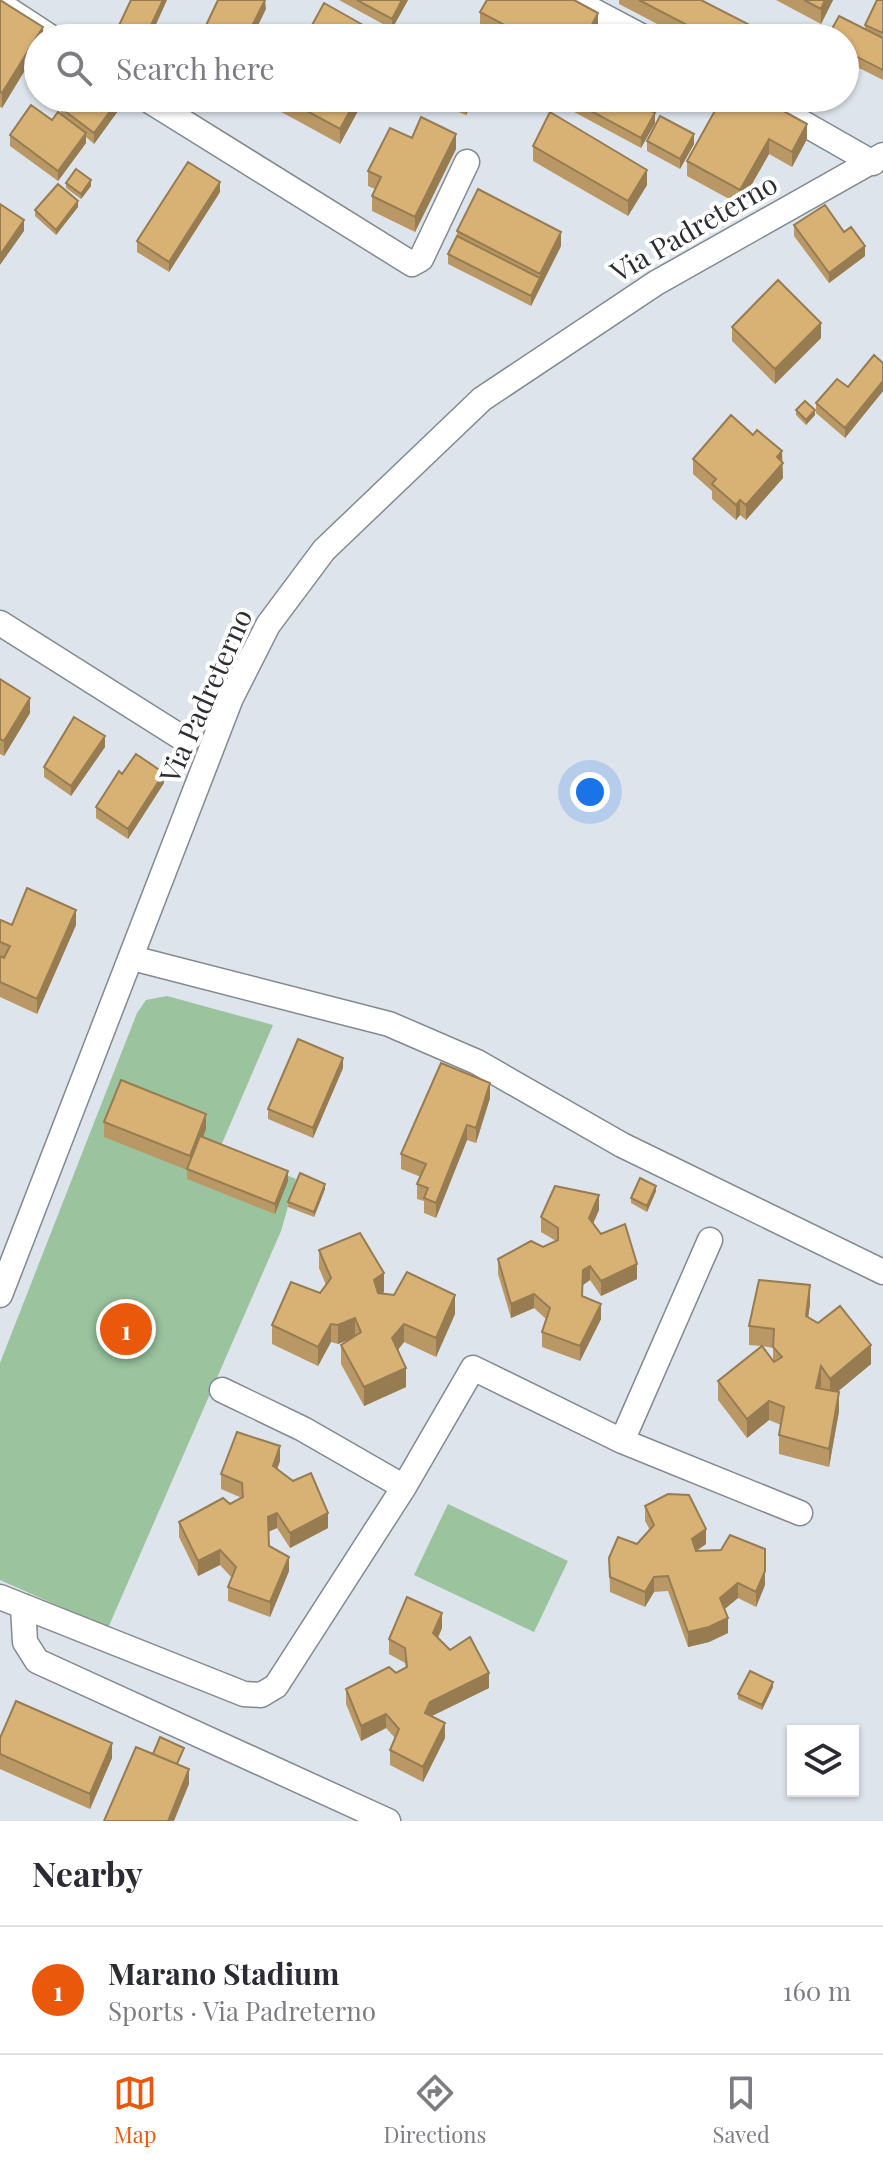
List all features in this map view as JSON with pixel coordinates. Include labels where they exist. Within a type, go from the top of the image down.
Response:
[{"type":"street","points":[[573,0],[618,24]]},
{"type":"street","points":[[0,4],[31,24]]},
{"type":"street","points":[[168,112],[412,264],[421,259],[467,162]]},
{"type":"street","points":[[786,112],[878,159]]},
{"type":"street","name":"Via Padreterno","points":[[0,1295],[231,698],[268,625],[324,550],[482,399],[656,283],[878,159]]},
{"type":"street","points":[[0,623],[187,741]]},
{"type":"street","points":[[132,958],[389,1024],[477,1062],[622,1145],[883,1272]]},
{"type":"street","points":[[622,1441],[710,1240]]},
{"type":"street","points":[[0,1597],[244,1694],[261,1695],[276,1686],[404,1487],[473,1368],[622,1441],[800,1513]]},
{"type":"street","points":[[222,1390],[303,1429],[404,1487]]},
{"type":"street","points":[[23,1606],[25,1642],[37,1661],[388,1821]]},
{"type":"green space","points":[[167,996],[273,1025],[220,1148],[296,1179],[281,1231],[108,1628],[0,1580],[0,1363],[137,1013],[146,1000]]},
{"type":"green space","points":[[448,1504],[568,1561],[534,1632],[414,1575]]},
{"type":"building","points":[[0,0],[38,24],[24,24],[24,58],[0,92]]},
{"type":"building","points":[[131,0],[163,0],[152,24],[120,24]]},
{"type":"building","points":[[218,0],[265,0],[253,24],[207,24]]},
{"type":"building","points":[[357,0],[402,0],[392,19]]},
{"type":"building","points":[[487,0],[574,0],[598,13],[592,24],[503,24],[480,12]]},
{"type":"building","points":[[639,0],[701,0],[748,24],[685,24]]},
{"type":"building","points":[[804,0],[825,0],[821,9]]},
{"type":"building","points":[[877,0],[883,0],[883,33],[865,25]]},
{"type":"building","points":[[324,3],[361,24],[313,24]]},
{"type":"building","points":[[839,16],[855,24],[835,24]]},
{"type":"building","points":[[859,26],[883,38],[883,70],[859,58]]},
{"type":"building","points":[[26,112],[41,112],[52,120],[58,112],[86,133],[58,171],[10,135]]},
{"type":"building","points":[[66,112],[110,112],[94,133]]},
{"type":"building","points":[[309,112],[349,112],[340,129]]},
{"type":"building","points":[[550,112],[647,170],[628,201],[533,146]]},
{"type":"building","points":[[593,112],[655,113],[641,138]]},
{"type":"building","points":[[714,112],[785,112],[807,124],[792,152],[769,139],[740,190],[687,161]]},
{"type":"building","points":[[660,116],[694,134],[680,159],[647,141]]},
{"type":"building","points":[[421,117],[456,134],[415,217],[372,196],[381,177],[368,171],[390,128],[412,138]]},
{"type":"building","points":[[188,162],[220,182],[169,262],[137,241]]},
{"type":"building","points":[[76,169],[91,180],[81,194],[66,183]]},
{"type":"building","points":[[58,184],[78,201],[56,230],[35,210]]},
{"type":"building","points":[[478,189],[561,232],[540,274],[457,231]]},
{"type":"building","points":[[0,204],[24,220],[0,255]]},
{"type":"building","points":[[825,205],[844,232],[851,227],[865,246],[829,273],[794,225]]},
{"type":"building","points":[[457,236],[540,278],[531,296],[448,254]]},
{"type":"building","points":[[778,280],[821,323],[775,369],[732,327]]},
{"type":"building","points":[[874,355],[883,363],[883,381],[845,428],[816,403],[837,379],[848,387]]},
{"type":"building","points":[[805,401],[815,410],[806,420],[796,410]]},
{"type":"building","points":[[731,415],[753,435],[757,430],[782,451],[777,457],[783,463],[746,505],[740,500],[736,505],[712,484],[716,479],[693,459]]},
{"type":"building","points":[[0,679],[30,698],[4,741],[0,739]]},
{"type":"building","points":[[74,717],[105,736],[71,786],[44,767]]},
{"type":"building","points":[[136,754],[164,773],[128,829],[96,807],[119,771],[122,774]]},
{"type":"building","points":[[27,888],[76,910],[37,999],[0,982],[0,956],[4,958],[10,946],[0,942],[0,923],[1,920],[12,925]]},
{"type":"building","points":[[298,1039],[343,1058],[313,1128],[268,1109]]},
{"type":"building","points":[[441,1063],[490,1083],[476,1128],[467,1125],[436,1203],[424,1198],[428,1188],[417,1184],[426,1164],[401,1154]]},
{"type":"building","points":[[121,1080],[206,1114],[190,1156],[104,1122]]},
{"type":"building","points":[[200,1136],[288,1171],[275,1204],[187,1169]]},
{"type":"building","points":[[300,1173],[325,1184],[314,1212],[288,1202]]},
{"type":"building","points":[[640,1178],[656,1186],[647,1206],[631,1198]]},
{"type":"building","points":[[555,1186],[599,1195],[589,1218],[601,1234],[625,1224],[637,1264],[601,1281],[590,1266],[583,1270],[582,1296],[601,1304],[580,1346],[542,1332],[550,1308],[534,1294],[511,1304],[498,1259],[531,1241],[543,1247],[558,1240],[558,1228],[541,1217]]},
{"type":"building","points":[[360,1233],[384,1273],[374,1280],[378,1293],[394,1295],[407,1272],[455,1295],[436,1338],[404,1324],[392,1338],[406,1368],[364,1387],[341,1345],[361,1332],[355,1318],[338,1325],[331,1324],[318,1347],[272,1325],[291,1282],[320,1293],[331,1278],[319,1250]]},
{"type":"building","points":[[759,1280],[810,1285],[806,1316],[818,1323],[840,1306],[871,1345],[830,1379],[821,1366],[816,1388],[839,1392],[829,1449],[779,1435],[784,1407],[769,1401],[747,1419],[718,1381],[762,1346],[774,1362],[782,1357],[773,1347],[774,1329],[749,1326]]},
{"type":"building","points":[[237,1432],[280,1446],[273,1466],[293,1481],[311,1473],[328,1513],[290,1533],[277,1513],[268,1517],[269,1546],[289,1557],[270,1602],[228,1587],[236,1567],[220,1550],[198,1561],[179,1522],[223,1498],[230,1504],[243,1497],[242,1483],[221,1474]]},
{"type":"building","points":[[668,1494],[689,1495],[706,1529],[692,1539],[696,1551],[721,1550],[730,1535],[765,1549],[765,1571],[756,1592],[738,1583],[720,1598],[728,1618],[688,1632],[668,1576],[654,1577],[645,1592],[610,1577],[609,1558],[618,1537],[637,1544],[654,1525],[645,1506]]},
{"type":"building","points":[[407,1597],[442,1613],[433,1633],[450,1650],[470,1637],[489,1673],[430,1702],[425,1713],[445,1723],[423,1767],[390,1750],[399,1729],[386,1714],[361,1726],[346,1689],[389,1667],[396,1673],[407,1667],[405,1648],[389,1639]]},
{"type":"building","points":[[750,1671],[773,1682],[762,1705],[738,1694]]},
{"type":"building","points":[[16,1701],[112,1743],[90,1794],[0,1754],[0,1738]]},
{"type":"building","points":[[160,1737],[184,1748],[177,1764],[153,1754]]},
{"type":"building","points":[[136,1747],[189,1769],[168,1821],[104,1821]]},
{"type":"place","name":"Marano Stadium","points":[[126,1329]]}]
